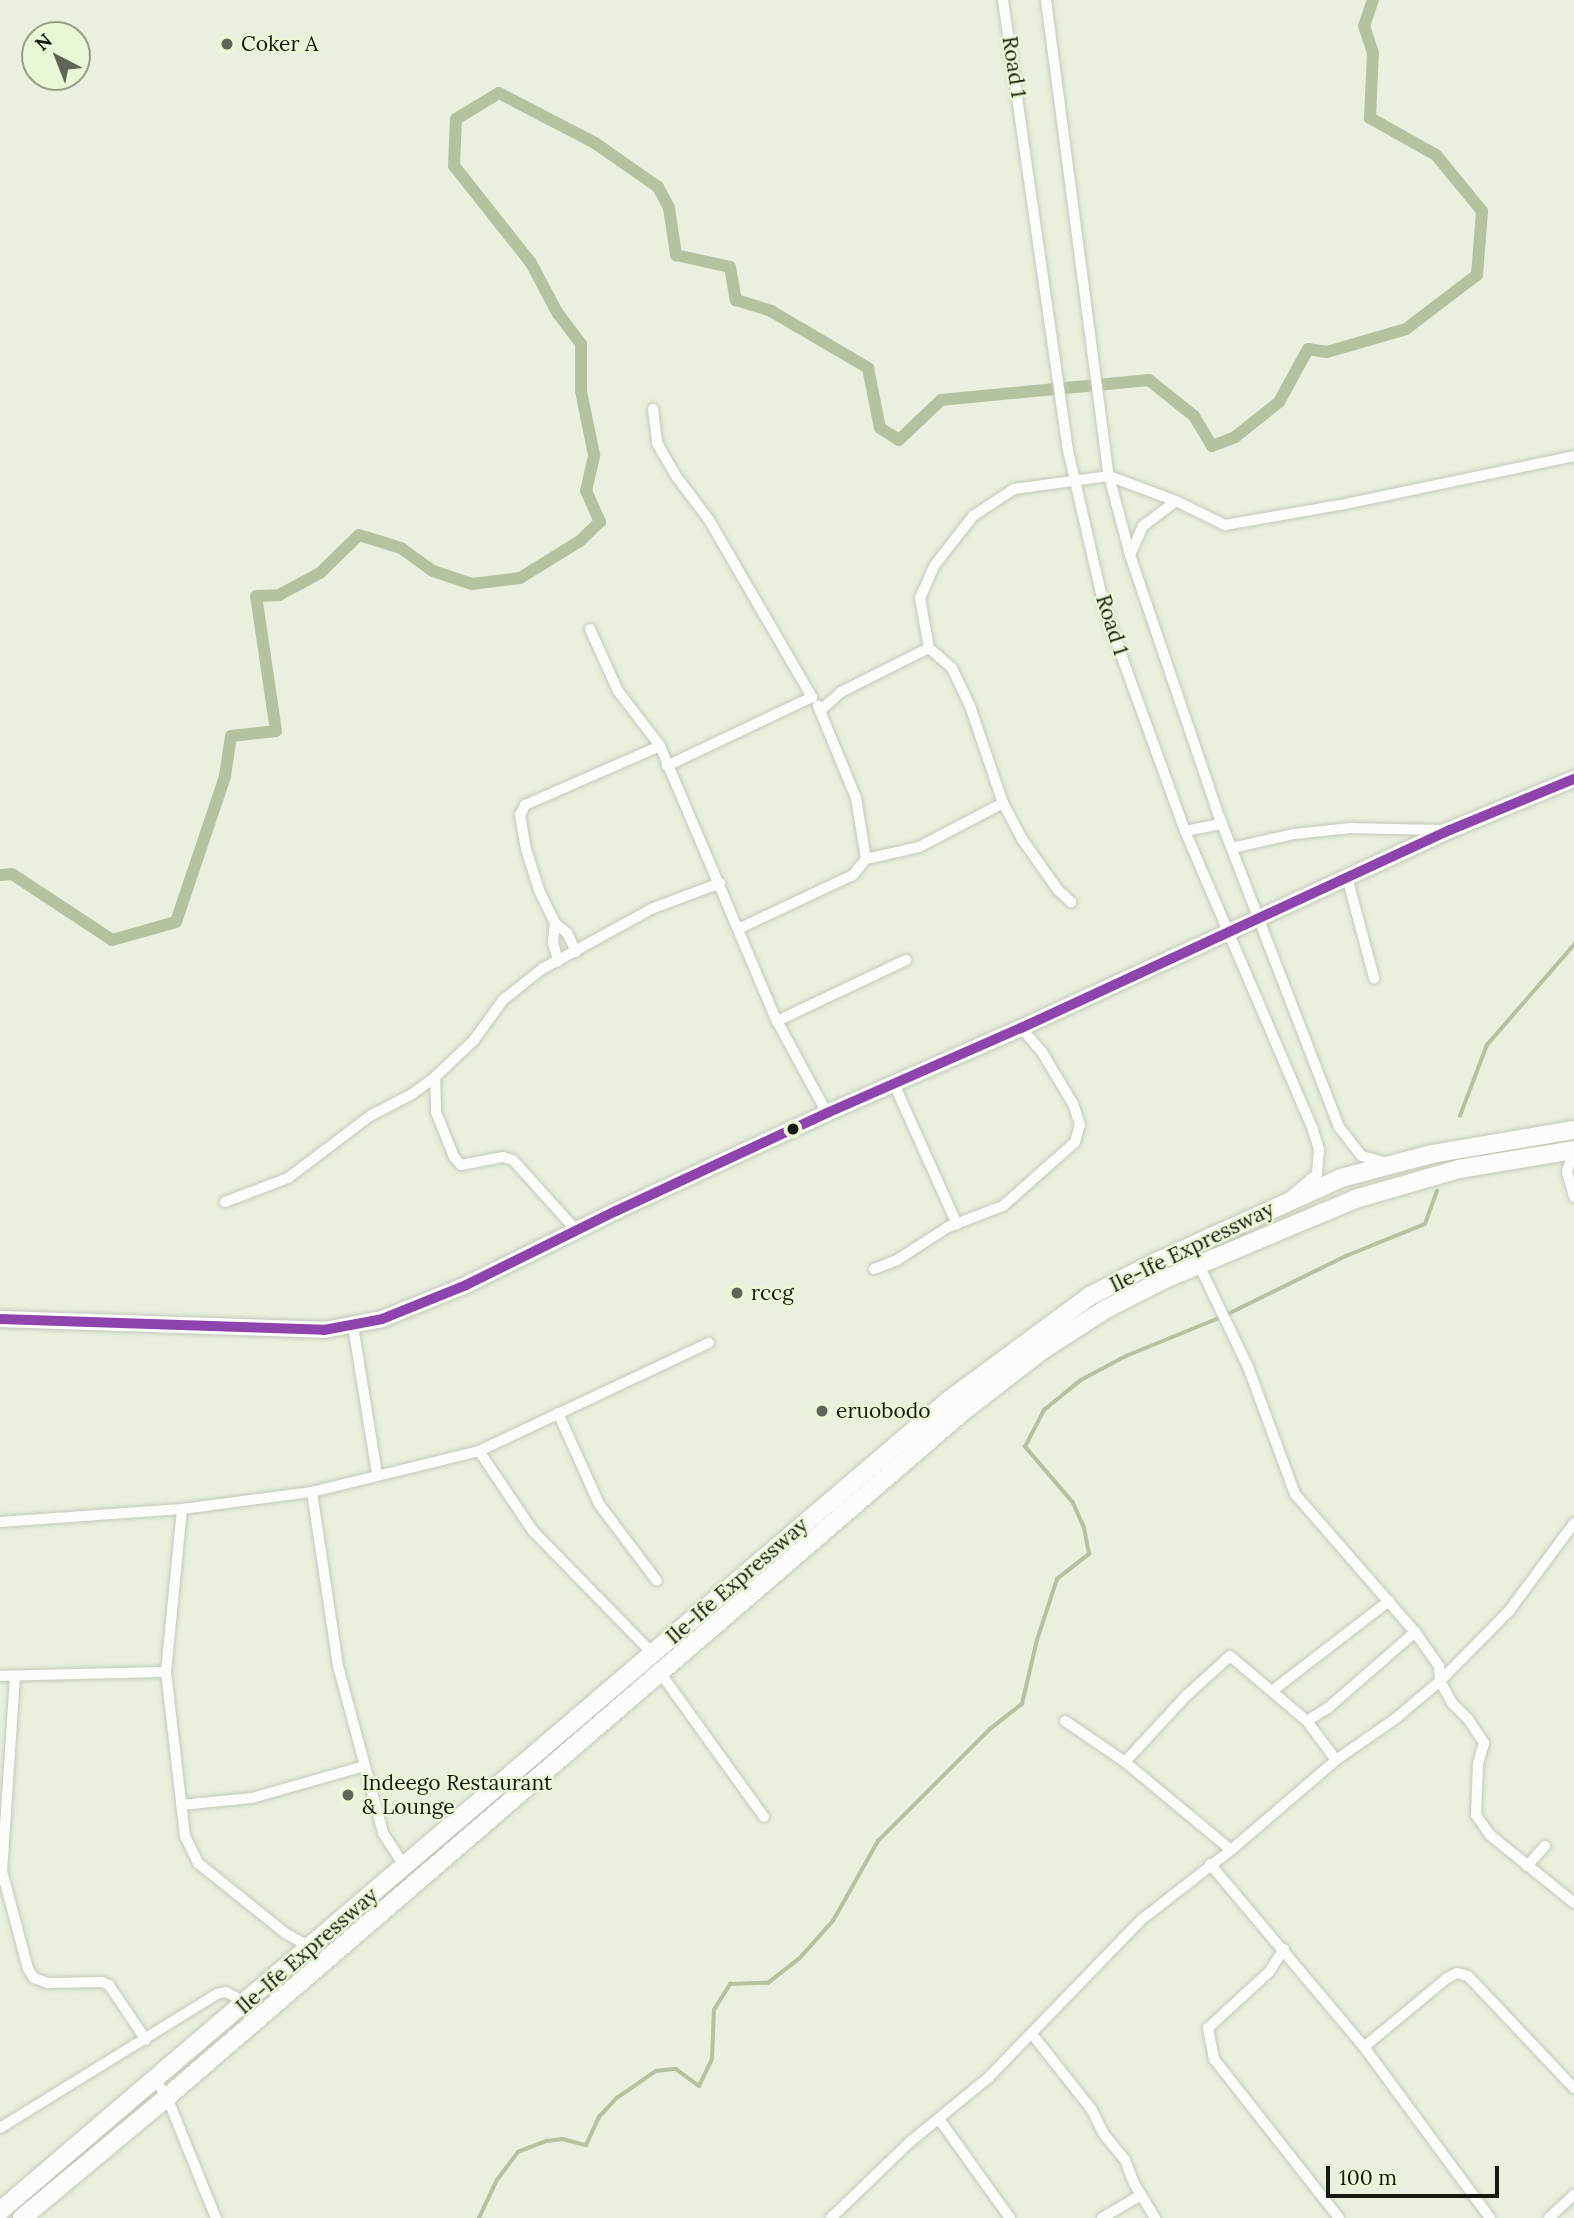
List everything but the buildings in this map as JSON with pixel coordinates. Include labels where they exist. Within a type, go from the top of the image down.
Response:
[{"type":"main road","points":[[0,1319],[258,1330],[324,1330],[353,1326],[425,1304],[827,1113],[1021,1028],[1450,830],[1574,779]]},
{"type":"main road","name":"Ile-Ife Expressway","points":[[0,2211],[948,1401],[1090,1296],[1282,1203],[1341,1178],[1404,1161],[1528,1135],[1574,1130]]},
{"type":"main road","name":"Ile-Ife Expressway","points":[[22,2218],[661,1674],[961,1413],[1031,1359],[1106,1309],[1199,1265],[1355,1199],[1459,1169],[1574,1150]]},
{"type":"main road","points":[[486,1797],[500,1810]]},
{"type":"street","name":"Road 1","points":[[1003,0],[1063,419],[1105,610],[1185,831],[1230,932],[1319,1150],[1317,1174],[1282,1203]]},
{"type":"street","name":"Road 1","points":[[1046,0],[1109,475],[1130,555],[1155,635],[1222,824],[1261,918],[1339,1128],[1362,1156],[1379,1163],[1404,1161]]},
{"type":"street","points":[[653,409],[657,443],[676,476],[716,531],[821,710],[856,798],[866,859]]},
{"type":"street","points":[[1071,902],[1058,890],[1023,839],[1003,803],[970,706],[952,668],[929,648],[920,598],[934,566],[973,516],[1014,489],[1109,475],[1176,501],[1218,523],[1246,523],[1574,456]]},
{"type":"street","points":[[1130,555],[1143,526],[1176,501]]},
{"type":"street","points":[[590,629],[618,691],[660,746],[776,1021],[827,1113]]},
{"type":"street","points":[[821,710],[841,692],[929,648]]},
{"type":"street","points":[[667,766],[812,697]]},
{"type":"street","points":[[576,952],[567,933],[555,923],[539,890],[526,849],[520,815],[525,806],[660,746]]},
{"type":"street","points":[[738,929],[853,874],[866,859],[919,847],[1003,803]]},
{"type":"street","points":[[1185,831],[1222,824]]},
{"type":"street","points":[[1232,848],[1294,834],[1351,828],[1450,830]]},
{"type":"street","points":[[1347,877],[1374,978]]},
{"type":"street","points":[[225,1202],[288,1178],[370,1116],[412,1094],[435,1077],[474,1040],[503,1000],[558,961],[651,909],[720,883]]},
{"type":"street","points":[[555,923],[553,943],[558,961]]},
{"type":"street","points":[[776,1021],[906,960]]},
{"type":"street","points":[[874,1269],[897,1260],[957,1224],[1003,1206],[1075,1142],[1080,1125],[1073,1104],[1042,1052],[1021,1028]]},
{"type":"street","points":[[435,1077],[436,1112],[454,1157],[460,1165],[503,1157],[513,1160],[576,1230]]},
{"type":"street","points":[[894,1084],[957,1224]]},
{"type":"street","points":[[1574,1150],[1567,1172],[1574,1197]]},
{"type":"street","points":[[1199,1265],[1248,1367],[1295,1493],[1415,1632],[1439,1666],[1440,1681],[1484,1743],[1478,1764],[1476,1815],[1490,1835],[1574,1903]]},
{"type":"street","points":[[353,1326],[377,1475]]},
{"type":"street","points":[[0,1522],[182,1509],[312,1492],[479,1451],[709,1343]]},
{"type":"street","points":[[558,1413],[599,1504],[657,1581]]},
{"type":"street","points":[[479,1451],[533,1531],[653,1654]]},
{"type":"street","points":[[312,1492],[338,1666],[383,1833],[405,1867]]},
{"type":"street","points":[[182,1509],[166,1672],[189,1851],[198,1863],[274,1925],[310,1947]]},
{"type":"street","points":[[831,2218],[878,2171],[1032,2034],[1107,1952],[1336,1760],[1395,1719],[1440,1681],[1509,1611],[1574,1523]]},
{"type":"street","points":[[1272,1691],[1389,1601]]},
{"type":"street","points":[[1307,1721],[1328,1708],[1415,1632]]},
{"type":"street","points":[[1125,1762],[1186,1696],[1230,1656],[1307,1721],[1336,1760]]},
{"type":"street","points":[[0,1676],[166,1672]]},
{"type":"street","points":[[661,1674],[764,1817]]},
{"type":"street","points":[[15,1676],[2,1871],[28,1969],[34,1978],[48,1983],[102,1982],[109,1985],[146,2040]]},
{"type":"street","points":[[1065,1721],[1125,1762],[1231,1850]]},
{"type":"street","points":[[181,1805],[252,1798],[364,1766]]},
{"type":"street","points":[[1527,1866],[1545,1846]]},
{"type":"street","points":[[1210,1864],[1284,1949],[1289,1960],[1364,2048],[1490,2218]]},
{"type":"street","points":[[1269,1972],[1284,1949]]},
{"type":"street","points":[[1289,1960],[1269,1972],[1208,2028],[1214,2059],[1339,2218]]},
{"type":"street","points":[[1364,2048],[1447,1978],[1457,1973],[1468,1976],[1574,2088]]},
{"type":"street","points":[[0,2128],[218,1994],[226,1992],[246,2003]]},
{"type":"street","points":[[1032,2034],[1092,2110],[1103,2133],[1125,2160],[1155,2218]]},
{"type":"street","points":[[155,2080],[167,2097],[216,2218]]},
{"type":"street","points":[[939,2119],[1010,2218]]},
{"type":"street","points":[[1102,2218],[1141,2195]]},
{"type":"street","points":[[1549,2218],[1574,2195]]},
{"type":"waterway","points":[[0,875],[12,874],[112,940],[176,922],[225,776],[231,736],[276,731],[256,596],[279,595],[320,573],[359,535],[401,548],[433,571],[472,584],[520,578],[580,541],[600,522],[586,491],[594,455],[581,391],[581,344],[558,314],[531,263],[454,166],[456,119],[499,93],[595,143],[658,187],[669,208],[676,255],[730,267],[736,300],[771,311],[868,368],[880,428],[899,440],[941,400],[1149,380],[1194,416],[1212,446],[1235,437],[1279,402],[1308,349],[1327,352],[1406,329],[1477,275],[1482,211],[1436,155],[1370,118],[1373,53],[1364,26],[1373,0]]},
{"type":"waterway","points":[[1460,1116],[1487,1045],[1574,945]]},
{"type":"waterway","points":[[479,2218],[497,2180],[518,2152],[547,2141],[563,2139],[586,2145],[599,2117],[617,2098],[656,2071],[676,2069],[699,2086],[712,2059],[714,2010],[730,1984],[768,1983],[799,1959],[833,1921],[878,1841],[990,1729],[1022,1704],[1037,1640],[1057,1579],[1089,1554],[1084,1528],[1073,1503],[1025,1447],[1044,1410],[1081,1380],[1126,1356],[1224,1316],[1346,1256],[1425,1224],[1437,1191]]},
{"type":"transit line","points":[[0,1319],[324,1330],[382,1319],[466,1285],[616,1211],[827,1113],[1021,1028],[1450,830],[1574,779]]},
{"type":"place","name":"Coker A","points":[[227,44]]},
{"type":"place","name":"rccg","points":[[737,1293]]},
{"type":"place","name":"eruobodo","points":[[822,1411]]},
{"type":"place","name":"Indeego Restaurant & Lounge","points":[[348,1795]]}]
